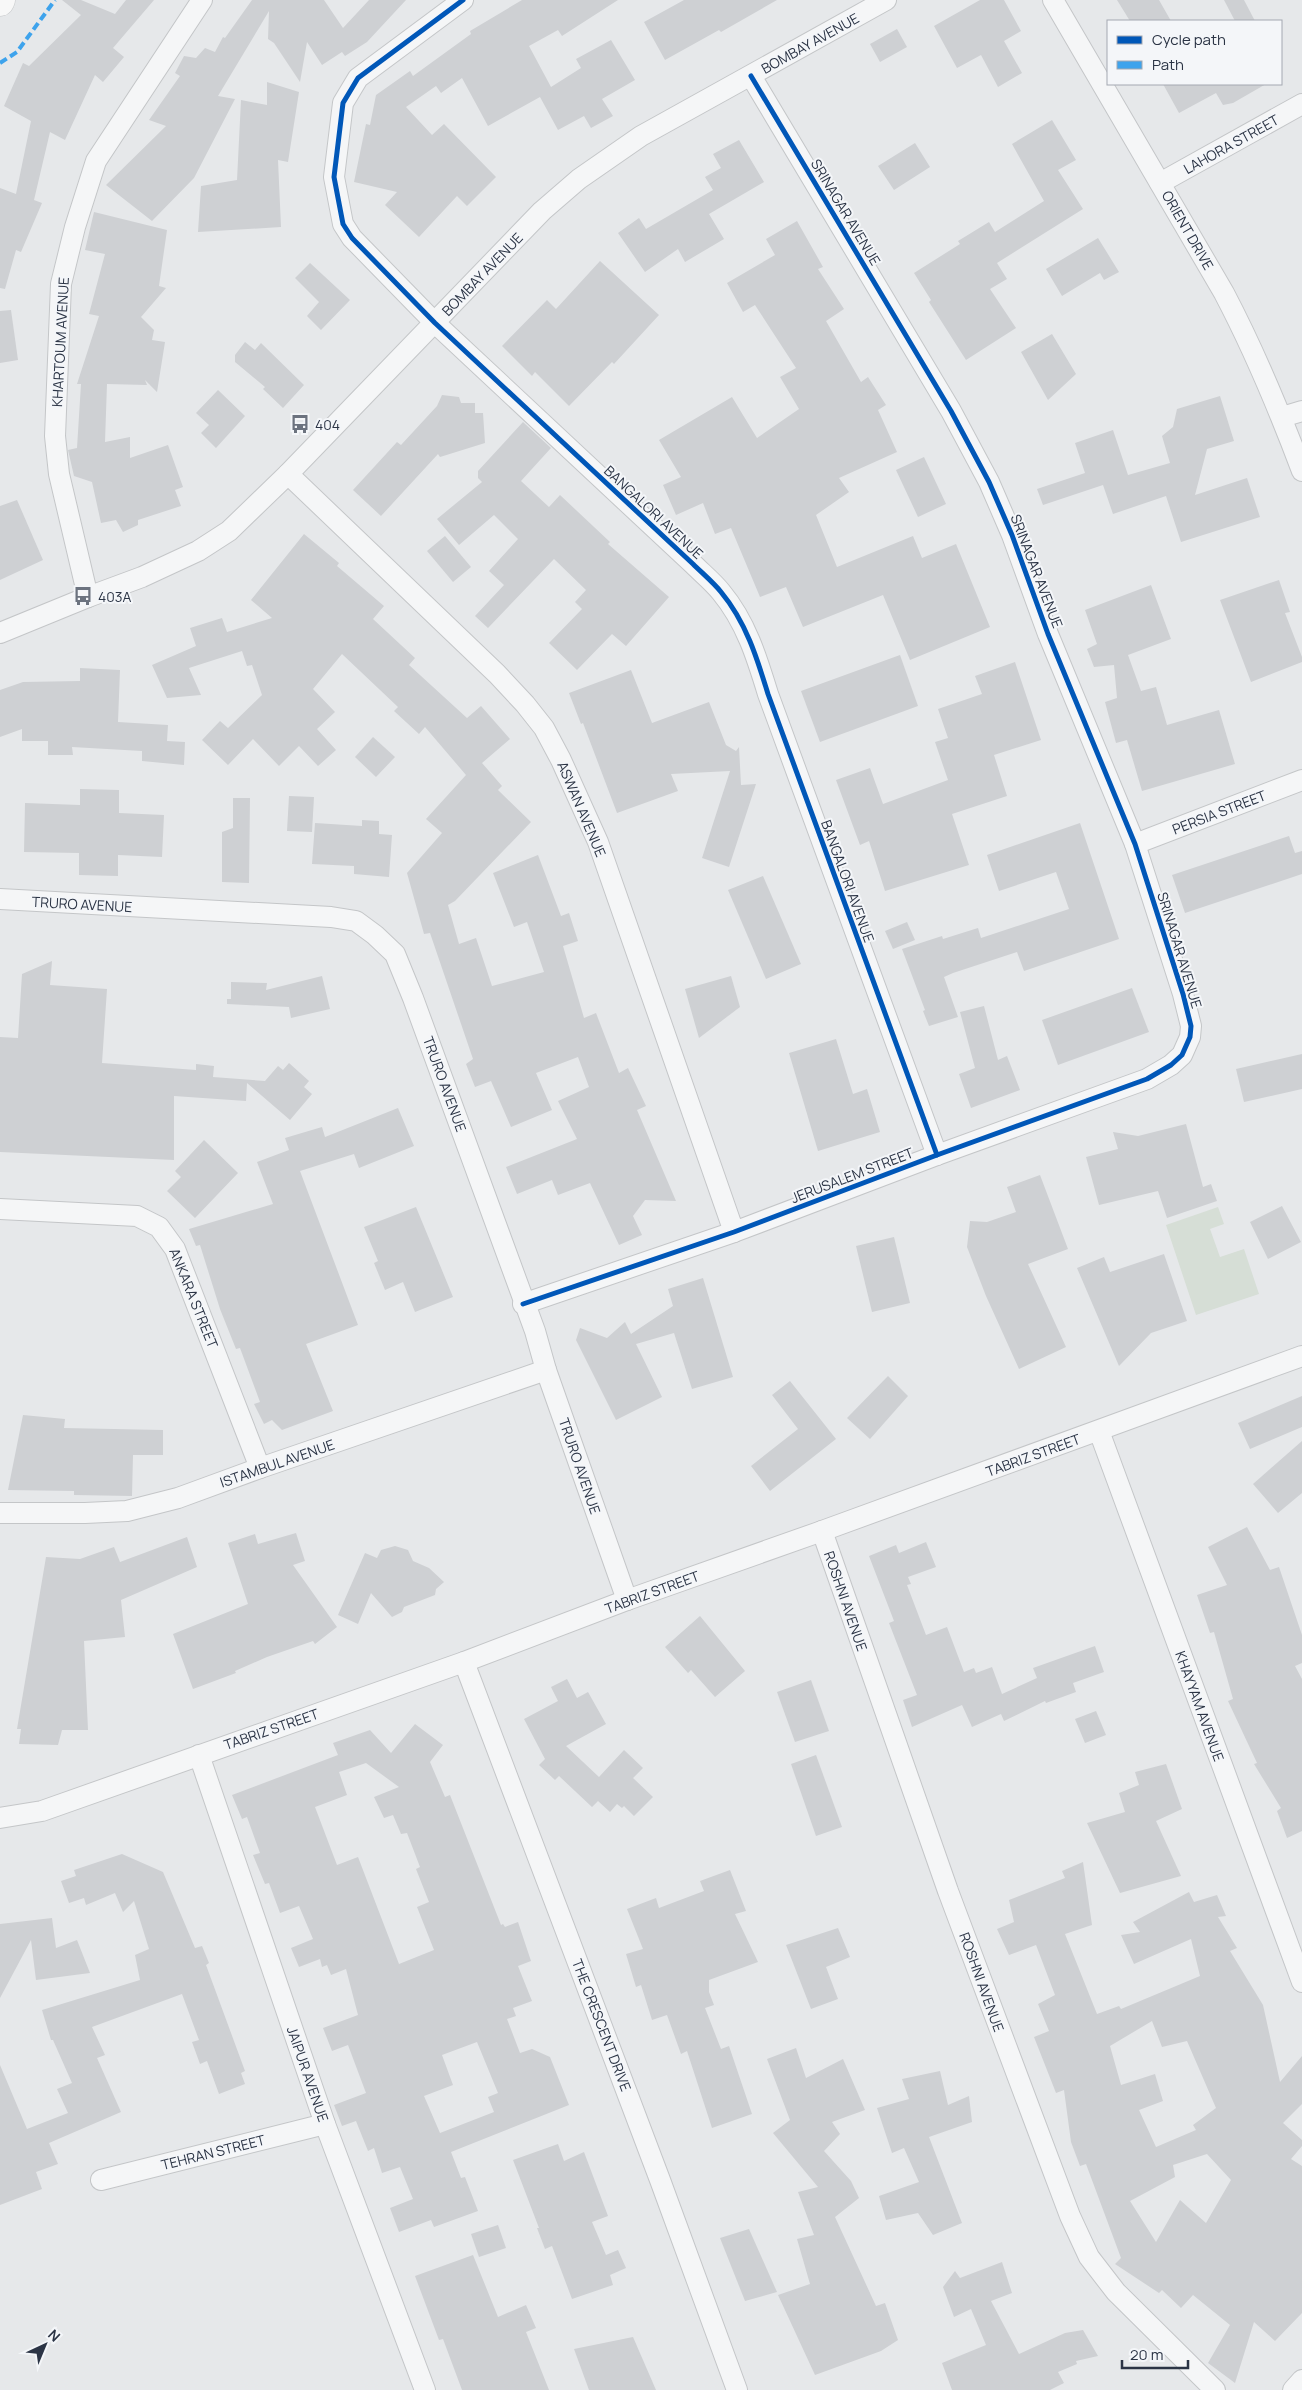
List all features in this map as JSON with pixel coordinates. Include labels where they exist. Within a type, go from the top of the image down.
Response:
[{"type":"street","name":"KHARTOUM AVENUE","points":[[88,597],[63,492],[55,436],[61,284],[74,227],[96,161],[202,0]]},
{"type":"street","name":"BANGALORI AVENUE","points":[[463,0],[358,78],[343,103],[334,177],[343,224],[352,238],[435,323],[693,564],[720,591],[733,608],[748,634],[768,694],[937,1155]]},
{"type":"street","name":"BOMBAY AVENUE","points":[[0,633],[142,577],[198,551],[229,531],[288,474],[542,211],[579,179],[641,136],[886,0]]},
{"type":"street","name":"ORIENT DRIVE","points":[[1053,0],[1240,323],[1282,417],[1302,471]]},
{"type":"street","name":"SRINAGAR AVENUE","points":[[751,76],[951,410],[989,482],[1012,535],[1048,634],[1135,844],[1183,994],[1191,1026]]},
{"type":"street","name":"LAHORA STREET","points":[[1160,183],[1302,104]]},
{"type":"street","points":[[1282,417],[1302,411]]},
{"type":"street","name":"ASWAN AVENUE","points":[[288,474],[497,674],[544,728],[561,760],[598,842],[734,1232]]},
{"type":"street","name":"PERSIA STREET","points":[[1135,844],[1302,780]]},
{"type":"street","name":"TRURO AVENUE","points":[[0,899],[332,917],[356,921],[375,935],[395,954],[413,998],[523,1304],[535,1331],[546,1370],[627,1600]]},
{"type":"street","name":"JERUSALEM STREET","points":[[523,1304],[734,1232],[937,1155],[1147,1079],[1171,1065],[1182,1055],[1190,1037],[1191,1026]]},
{"type":"street","name":"ANKARA STREET","points":[[0,1209],[137,1216],[159,1227],[175,1248],[260,1468]]},
{"type":"street","name":"TABRIZ STREET","points":[[0,1818],[42,1811],[464,1662],[627,1600],[1302,1356]]},
{"type":"street","name":"ISTAMBUL AVENUE","points":[[0,1513],[127,1511],[178,1498],[546,1370]]},
{"type":"street","name":"KHAYYAM AVENUE","points":[[1098,1431],[1302,1982]]},
{"type":"street","name":"ROSHNI AVENUE","points":[[822,1531],[948,1891],[1070,2216],[1089,2257],[1116,2292],[1215,2390]]},
{"type":"street","name":"THE CRESCENT DRIVE","points":[[464,1662],[660,2180],[737,2390]]},
{"type":"street","name":"JAIPUR AVENUE","points":[[199,1755],[325,2124],[425,2390]]},
{"type":"street","name":"TEHRAN STREET","points":[[101,2180],[325,2124]]},
{"type":"street","points":[[1293,2390],[1302,2380]]},
{"type":"shaded area","points":[[1218,1207],[1224,1224],[1210,1229],[1220,1257],[1244,1249],[1259,1294],[1196,1315],[1166,1225]]},
{"type":"building","points":[[62,0],[81,0],[115,14],[126,0],[154,0],[113,48],[124,57],[103,82],[95,75],[65,140],[50,132],[34,200],[42,203],[21,252],[16,250],[5,289],[0,288],[0,188],[16,194],[31,121],[4,106],[23,63],[29,66],[81,15]]},
{"type":"building","points":[[252,0],[324,0],[343,28],[369,0],[406,0],[367,42],[345,56],[342,52],[322,65],[307,42],[300,82],[274,43],[268,39],[269,11],[218,96],[235,99],[194,178],[152,221],[106,185],[166,126],[149,120],[180,76],[175,73],[184,56],[196,58],[205,48],[215,52],[223,37],[225,38]]},
{"type":"building","points":[[522,0],[618,0],[562,36],[558,30],[529,46],[551,87],[581,68],[576,59],[611,40],[635,80],[602,99],[613,116],[591,128],[584,116],[558,130],[540,97],[488,126],[462,78],[441,93],[436,86],[406,107],[432,135],[444,124],[496,177],[467,206],[457,196],[419,237],[385,205],[397,192],[354,182],[366,124],[370,125],[376,95],[410,71],[413,76],[471,34],[470,31]]},
{"type":"building","points":[[684,0],[777,0],[721,32],[719,30],[665,60],[644,22]]},
{"type":"building","points":[[980,0],[1004,0],[1021,31],[1004,41],[1022,73],[998,87],[981,55],[957,68],[934,26]]},
{"type":"building","points":[[1117,0],[1159,0],[1170,20],[1129,20]]},
{"type":"building","points":[[1224,0],[1244,0],[1254,20],[1234,20]]},
{"type":"building","points":[[897,29],[907,47],[880,62],[870,44]]},
{"type":"building","points":[[267,82],[299,92],[288,162],[278,160],[281,227],[198,232],[201,186],[237,180],[241,100],[267,105]]},
{"type":"building","points":[[1164,85],[1264,85],[1233,103],[1223,105],[1216,93],[1179,113]]},
{"type":"building","points":[[1052,120],[1076,160],[1058,170],[1083,209],[997,263],[1007,279],[990,289],[1016,328],[966,360],[929,302],[931,300],[914,273],[960,244],[958,241],[989,222],[995,232],[1044,201],[1012,144]]},
{"type":"building","points":[[739,140],[764,182],[709,214],[724,239],[685,262],[678,249],[645,272],[618,233],[639,218],[646,229],[713,190],[705,177],[721,168],[713,154]]},
{"type":"building","points":[[915,143],[930,167],[894,190],[878,166]]},
{"type":"building","points":[[94,212],[167,230],[159,286],[166,288],[141,317],[154,330],[152,340],[165,342],[157,392],[145,380],[147,385],[107,384],[105,442],[130,437],[130,458],[168,445],[183,487],[175,490],[181,506],[138,520],[138,525],[123,532],[116,520],[101,523],[92,482],[74,476],[68,450],[77,448],[81,384],[77,384],[99,316],[89,314],[105,254],[85,250]]},
{"type":"building","points":[[797,221],[823,267],[818,269],[844,309],[826,321],[861,382],[868,377],[886,405],[878,410],[897,452],[839,478],[849,492],[816,515],[837,567],[913,536],[922,558],[956,544],[990,627],[910,660],[883,595],[803,627],[786,587],[760,597],[731,528],[715,534],[703,503],[676,515],[663,485],[681,477],[659,440],[732,397],[757,438],[799,409],[780,377],[796,368],[755,305],[743,312],[727,283],[775,255],[766,239]]},
{"type":"building","points":[[1098,238],[1119,272],[1104,280],[1100,273],[1062,296],[1046,269]]},
{"type":"building","points":[[600,261],[659,315],[614,364],[612,362],[569,406],[535,372],[532,376],[502,346],[547,300],[556,309]]},
{"type":"building","points":[[310,263],[350,300],[321,330],[307,316],[319,302],[295,278]]},
{"type":"building","points":[[11,310],[18,360],[0,363],[0,311]]},
{"type":"building","points":[[1052,334],[1076,374],[1048,400],[1021,352]]},
{"type":"building","points":[[245,342],[255,350],[261,343],[304,385],[283,408],[263,389],[265,387],[235,362],[235,355]]},
{"type":"building","points":[[218,390],[245,416],[216,448],[201,433],[209,425],[196,413]]},
{"type":"building","points":[[442,395],[459,397],[461,403],[475,403],[475,413],[483,413],[485,443],[440,457],[438,454],[381,516],[353,490],[397,442],[401,445],[437,406]]},
{"type":"building","points":[[1220,396],[1234,441],[1207,449],[1195,495],[1247,478],[1260,517],[1181,542],[1166,496],[1113,514],[1103,485],[1043,505],[1037,489],[1085,473],[1075,443],[1113,430],[1128,475],[1170,463],[1162,436],[1173,427],[1177,409]]},
{"type":"building","points":[[523,422],[551,448],[521,481],[549,507],[560,495],[610,542],[608,544],[669,597],[626,646],[612,634],[577,670],[549,643],[582,609],[575,602],[586,590],[554,559],[488,628],[475,616],[504,585],[489,571],[518,539],[494,515],[459,545],[437,519],[482,482],[478,478],[478,471]]},
{"type":"building","points":[[924,457],[946,504],[918,517],[896,470]]},
{"type":"building","points":[[17,500],[43,560],[0,580],[0,506]]},
{"type":"building","points":[[304,534],[339,563],[337,566],[384,606],[373,619],[415,658],[409,665],[467,718],[481,706],[510,739],[482,763],[502,786],[498,790],[531,822],[455,901],[448,905],[459,944],[476,938],[492,986],[544,972],[527,922],[514,927],[493,873],[538,855],[561,916],[569,913],[578,941],[563,946],[584,1018],[596,1013],[619,1073],[628,1068],[646,1106],[637,1110],[676,1201],[645,1200],[633,1216],[642,1235],[619,1245],[590,1183],[558,1195],[552,1180],[517,1194],[506,1167],[577,1139],[558,1101],[589,1087],[578,1057],[536,1073],[552,1110],[511,1127],[491,1081],[475,1087],[466,1064],[473,1059],[430,933],[424,934],[407,873],[442,833],[426,819],[466,775],[425,727],[419,734],[394,711],[398,707],[342,654],[313,689],[335,712],[317,729],[336,750],[318,766],[299,746],[279,766],[253,739],[228,765],[202,740],[220,721],[228,728],[262,695],[252,665],[247,666],[242,651],[189,668],[201,695],[167,698],[152,665],[196,646],[190,628],[222,618],[227,632],[272,618],[251,600]]},
{"type":"building","points":[[445,536],[471,567],[453,582],[427,551]]},
{"type":"building","points":[[1279,580],[1290,612],[1285,613],[1302,657],[1302,662],[1251,682],[1220,600]]},
{"type":"building","points":[[1151,585],[1171,639],[1128,655],[1141,691],[1156,687],[1167,725],[1219,710],[1235,764],[1142,791],[1127,740],[1116,743],[1105,702],[1117,698],[1114,665],[1094,667],[1087,649],[1097,644],[1085,610]]},
{"type":"building","points":[[900,655],[918,706],[820,742],[801,691]]},
{"type":"building","points":[[1015,662],[1041,740],[994,755],[1007,796],[952,814],[969,865],[885,891],[869,841],[860,845],[836,780],[870,768],[883,804],[948,780],[935,742],[948,738],[938,709],[982,694],[975,676]]},
{"type":"building","points":[[80,668],[120,670],[118,722],[168,725],[167,741],[185,742],[184,765],[142,761],[142,751],[72,747],[73,755],[48,755],[48,741],[22,741],[22,729],[0,737],[0,690],[23,682],[80,681]]},
{"type":"building","points":[[631,670],[652,723],[709,702],[726,745],[736,751],[739,747],[741,785],[756,784],[729,867],[702,858],[730,771],[671,774],[678,791],[617,813],[583,723],[581,724],[569,693]]},
{"type":"building","points":[[373,737],[395,757],[376,777],[355,757]]},
{"type":"building","points":[[80,789],[119,790],[119,813],[164,815],[162,857],[118,855],[118,876],[79,875],[79,853],[24,852],[25,803],[80,805]]},
{"type":"building","points":[[289,796],[314,797],[312,832],[287,831]]},
{"type":"building","points":[[233,798],[250,798],[249,883],[222,882],[222,832],[233,828]]},
{"type":"building","points":[[362,820],[379,821],[379,834],[392,835],[389,877],[354,874],[354,866],[312,864],[315,823],[362,826]]},
{"type":"building","points":[[1080,823],[1119,939],[1024,971],[1017,952],[944,977],[958,1017],[929,1026],[923,1011],[925,1010],[902,949],[942,936],[943,939],[978,928],[981,938],[1069,909],[1056,872],[999,891],[987,855]]},
{"type":"building","points":[[1289,836],[1295,853],[1302,851],[1302,874],[1185,913],[1172,875]]},
{"type":"building","points":[[763,876],[801,964],[766,979],[728,890]]},
{"type":"building","points":[[907,922],[915,940],[893,949],[885,931]]},
{"type":"building","points":[[52,961],[50,985],[107,989],[102,1063],[196,1070],[196,1064],[214,1066],[213,1077],[265,1081],[278,1066],[283,1070],[289,1063],[309,1081],[304,1087],[312,1094],[290,1120],[247,1083],[246,1101],[174,1096],[174,1160],[0,1152],[0,1037],[18,1038],[22,974]]},
{"type":"building","points":[[322,976],[330,1009],[291,1018],[289,1007],[227,1004],[227,999],[231,999],[231,982],[267,983],[266,990]]},
{"type":"building","points":[[731,976],[740,1007],[699,1038],[685,989]]},
{"type":"building","points":[[1132,988],[1149,1032],[1058,1065],[1042,1020]]},
{"type":"building","points":[[984,1006],[998,1060],[1007,1056],[1020,1090],[971,1108],[959,1074],[975,1068],[960,1012]]},
{"type":"building","points":[[836,1039],[853,1094],[867,1089],[880,1132],[818,1151],[789,1053]]},
{"type":"building","points":[[1302,1054],[1302,1089],[1244,1102],[1236,1069]]},
{"type":"building","points":[[398,1108],[414,1146],[359,1168],[354,1154],[300,1171],[358,1325],[306,1344],[333,1411],[282,1430],[272,1420],[264,1424],[254,1404],[260,1402],[240,1348],[236,1349],[220,1309],[200,1245],[196,1246],[189,1229],[273,1204],[257,1162],[289,1150],[285,1138],[322,1127],[325,1137]]},
{"type":"building","points":[[1186,1124],[1203,1187],[1211,1184],[1217,1201],[1167,1218],[1158,1191],[1099,1205],[1086,1157],[1118,1149],[1113,1132],[1138,1136]]},
{"type":"building","points":[[204,1140],[238,1173],[195,1218],[167,1191],[181,1177],[175,1171]]},
{"type":"building","points":[[1040,1175],[1068,1249],[1028,1264],[1066,1347],[1019,1369],[986,1296],[967,1247],[970,1221],[987,1222],[1016,1212],[1007,1187]]},
{"type":"building","points":[[1282,1206],[1301,1242],[1268,1259],[1250,1222]]},
{"type":"building","points":[[416,1207],[453,1297],[415,1312],[403,1282],[385,1290],[374,1263],[378,1261],[364,1227]]},
{"type":"building","points":[[894,1237],[910,1303],[872,1312],[856,1246]]},
{"type":"building","points":[[1164,1254],[1187,1321],[1151,1333],[1119,1366],[1077,1268],[1104,1257],[1110,1272]]},
{"type":"building","points":[[703,1278],[733,1377],[692,1389],[674,1333],[636,1344],[662,1397],[616,1420],[576,1340],[580,1328],[607,1338],[625,1322],[631,1334],[673,1306],[668,1289]]},
{"type":"building","points":[[888,1376],[908,1396],[870,1439],[847,1418]]},
{"type":"building","points":[[790,1381],[836,1439],[770,1491],[751,1466],[798,1429],[772,1395]]},
{"type":"building","points":[[1302,1396],[1302,1427],[1250,1449],[1238,1423]]},
{"type":"building","points":[[23,1415],[65,1419],[64,1428],[163,1430],[163,1455],[133,1455],[132,1496],[74,1495],[74,1491],[8,1490]]},
{"type":"building","points":[[1302,1441],[1302,1493],[1278,1513],[1253,1484]]},
{"type":"building","points":[[1247,1527],[1270,1570],[1279,1567],[1302,1635],[1302,1663],[1295,1666],[1302,1679],[1302,1831],[1287,1838],[1277,1811],[1281,1808],[1254,1764],[1257,1763],[1228,1701],[1233,1699],[1214,1632],[1210,1633],[1197,1595],[1227,1585],[1208,1547]]},
{"type":"building","points":[[296,1533],[305,1561],[293,1565],[337,1627],[315,1644],[313,1641],[267,1657],[235,1671],[236,1673],[193,1689],[173,1634],[248,1604],[228,1543],[255,1534],[258,1544]]},
{"type":"building","points":[[187,1537],[197,1567],[121,1600],[125,1637],[84,1641],[88,1730],[62,1730],[58,1745],[19,1744],[21,1729],[17,1729],[46,1557],[80,1559],[114,1547],[120,1562]]},
{"type":"building","points":[[926,1542],[936,1567],[908,1577],[911,1584],[907,1585],[926,1635],[947,1627],[964,1672],[974,1668],[976,1673],[992,1667],[1002,1694],[1037,1678],[1033,1668],[1095,1646],[1104,1672],[1073,1683],[1076,1692],[1046,1703],[1045,1701],[1004,1721],[1001,1714],[972,1727],[962,1705],[912,1727],[903,1700],[917,1695],[889,1623],[894,1621],[869,1556],[896,1545],[899,1553]]},
{"type":"building","points":[[395,1546],[408,1550],[413,1561],[429,1568],[444,1582],[436,1589],[435,1595],[404,1607],[402,1612],[392,1617],[371,1593],[358,1624],[338,1615],[365,1553],[377,1558],[381,1550]]},
{"type":"building","points":[[700,1616],[745,1671],[715,1697],[691,1670],[688,1673],[665,1647]]},
{"type":"building","points":[[567,1679],[577,1698],[588,1692],[606,1724],[566,1746],[599,1777],[624,1750],[643,1768],[633,1778],[653,1797],[634,1816],[624,1806],[622,1808],[617,1804],[610,1812],[598,1801],[592,1807],[559,1776],[555,1780],[539,1765],[545,1759],[524,1719],[558,1701],[551,1687]]},
{"type":"building","points":[[811,1680],[829,1731],[795,1742],[777,1692]]},
{"type":"building","points":[[1096,1711],[1106,1735],[1085,1743],[1075,1719]]},
{"type":"building","points":[[415,1724],[443,1745],[430,1762],[445,1797],[450,1795],[501,1925],[503,1924],[505,1927],[518,1922],[531,1961],[518,1966],[532,2001],[513,2008],[516,2016],[507,2019],[520,2053],[532,2049],[550,2057],[569,2105],[451,2152],[461,2178],[465,2177],[478,2211],[434,2227],[431,2220],[399,2232],[390,2208],[413,2199],[400,2167],[382,2173],[374,2148],[368,2151],[356,2121],[342,2126],[334,2105],[366,2093],[348,2045],[332,2051],[323,2028],[358,2015],[346,1969],[331,1975],[327,1965],[322,1967],[320,1959],[299,1967],[291,1948],[313,1939],[299,1906],[280,1913],[269,1883],[265,1884],[253,1855],[260,1853],[247,1817],[242,1819],[232,1795],[338,1755],[333,1743],[370,1730],[391,1753]],"holes":[[[366,1763],[399,1787],[374,1797],[384,1818],[393,1815],[401,1834],[407,1833],[420,1867],[416,1869],[429,1902],[417,1907],[434,1950],[399,1964],[358,1857],[337,1865],[315,1807],[347,1795],[339,1772]],[[477,2042],[498,2093],[488,2097],[494,2112],[440,2133],[424,2096],[453,2085],[442,2055]]]},
{"type":"building","points":[[816,1755],[842,1827],[816,1836],[791,1764]]},
{"type":"building","points":[[1166,1764],[1182,1809],[1156,1821],[1181,1876],[1120,1893],[1087,1823],[1125,1812],[1119,1793],[1139,1785],[1135,1772]]},
{"type":"building","points":[[122,1854],[163,1872],[195,1948],[202,1946],[209,1963],[206,1965],[245,2071],[241,2073],[245,2084],[219,2094],[207,2061],[200,2064],[192,2042],[199,2040],[182,1994],[92,2027],[105,2055],[97,2058],[121,2112],[49,2143],[58,2164],[36,2172],[42,2189],[0,2205],[0,2065],[27,2129],[68,2113],[57,2089],[72,2083],[53,2040],[51,2040],[42,2010],[140,1980],[135,1955],[149,1949],[134,1901],[123,1912],[115,1893],[86,1905],[84,1898],[69,1903],[61,1881],[76,1876],[74,1870]]},
{"type":"building","points":[[1083,1862],[1092,1925],[1065,1934],[1097,2014],[1119,2006],[1121,2009],[1200,1976],[1191,1939],[1134,1964],[1121,1935],[1140,1932],[1133,1922],[1189,1892],[1194,1902],[1217,1895],[1226,1916],[1218,1917],[1237,1948],[1230,1951],[1263,2005],[1280,2082],[1302,2056],[1302,2104],[1283,2123],[1302,2140],[1302,2146],[1291,2159],[1302,2166],[1302,2313],[1275,2341],[1254,2322],[1235,2383],[1208,2363],[1230,2325],[1193,2295],[1181,2308],[1162,2290],[1159,2293],[1115,2264],[1121,2258],[1086,2164],[1080,2166],[1071,2142],[1064,2090],[1056,2093],[1034,2037],[1049,2031],[1038,2004],[1055,1995],[1036,1945],[1009,1955],[997,1929],[1014,1922],[1009,1900],[1065,1878],[1062,1871]],"holes":[[[1152,2021],[1162,2047],[1187,2041],[1216,2108],[1193,2125],[1196,2130],[1156,2147],[1139,2110],[1163,2101],[1155,2074],[1121,2085],[1110,2046]],[[1207,2154],[1231,2180],[1206,2223],[1180,2200],[1156,2242],[1130,2201],[1175,2177],[1173,2165]]]},
{"type":"building","points":[[730,1870],[746,1911],[735,1914],[758,1962],[709,1980],[709,1992],[714,2005],[705,2008],[721,2049],[729,2046],[752,2114],[712,2128],[687,2051],[681,2054],[667,2015],[652,2020],[641,1985],[636,1987],[626,1954],[643,1949],[627,1909],[656,1898],[659,1908],[704,1891],[700,1881]]},
{"type":"building","points":[[52,1918],[56,1948],[77,1940],[90,1973],[36,1980],[31,1940],[0,1998],[0,1924]]},
{"type":"building","points":[[838,1928],[850,1957],[826,1967],[838,1999],[811,2009],[786,1945]]},
{"type":"building","points":[[796,2048],[806,2078],[843,2059],[865,2110],[832,2122],[840,2134],[824,2151],[851,2181],[859,2198],[835,2217],[876,2306],[885,2303],[898,2340],[881,2351],[815,2375],[778,2295],[810,2284],[797,2239],[814,2235],[798,2192],[818,2187],[773,2133],[790,2120],[767,2059]]},
{"type":"building","points":[[940,2071],[948,2105],[969,2096],[972,2122],[929,2137],[962,2223],[933,2235],[918,2213],[886,2220],[879,2196],[919,2182],[904,2148],[892,2153],[877,2108],[909,2099],[902,2079]]},
{"type":"building","points":[[558,2144],[564,2161],[584,2152],[608,2216],[592,2222],[606,2255],[618,2250],[626,2268],[610,2275],[613,2285],[572,2299],[552,2246],[545,2249],[513,2160]]},
{"type":"building","points":[[498,2225],[506,2248],[479,2257],[471,2234]]},
{"type":"building","points":[[749,2229],[777,2292],[745,2301],[720,2238]]},
{"type":"building","points":[[473,2255],[498,2317],[526,2305],[536,2328],[526,2332],[549,2390],[462,2390],[443,2339],[439,2340],[415,2276]]},
{"type":"building","points":[[1002,2262],[1012,2293],[991,2301],[1019,2354],[1065,2333],[1083,2330],[1098,2356],[1076,2361],[1077,2364],[1058,2372],[1064,2383],[1050,2390],[952,2390],[942,2363],[986,2345],[971,2309],[954,2317],[943,2287],[955,2271],[960,2278]]},
{"type":"building","points":[[633,2337],[656,2390],[589,2390],[574,2349]]},
{"type":"marked path","points":[[0,63],[17,52],[55,0]]},
{"type":"cycle path","points":[[463,0],[358,78],[343,103],[334,177],[343,224],[352,238],[435,323],[718,588],[730,604],[744,628],[755,654],[937,1155]]},
{"type":"cycle path","points":[[523,1304],[734,1232],[937,1155],[1147,1079],[1171,1065],[1182,1055],[1190,1037],[1191,1026],[1183,994],[1135,844],[1048,634],[1012,535],[989,482],[951,411],[751,76]]},
{"type":"place","name":"404","points":[[300,424]]},
{"type":"place","name":"403A","points":[[83,596]]}]
